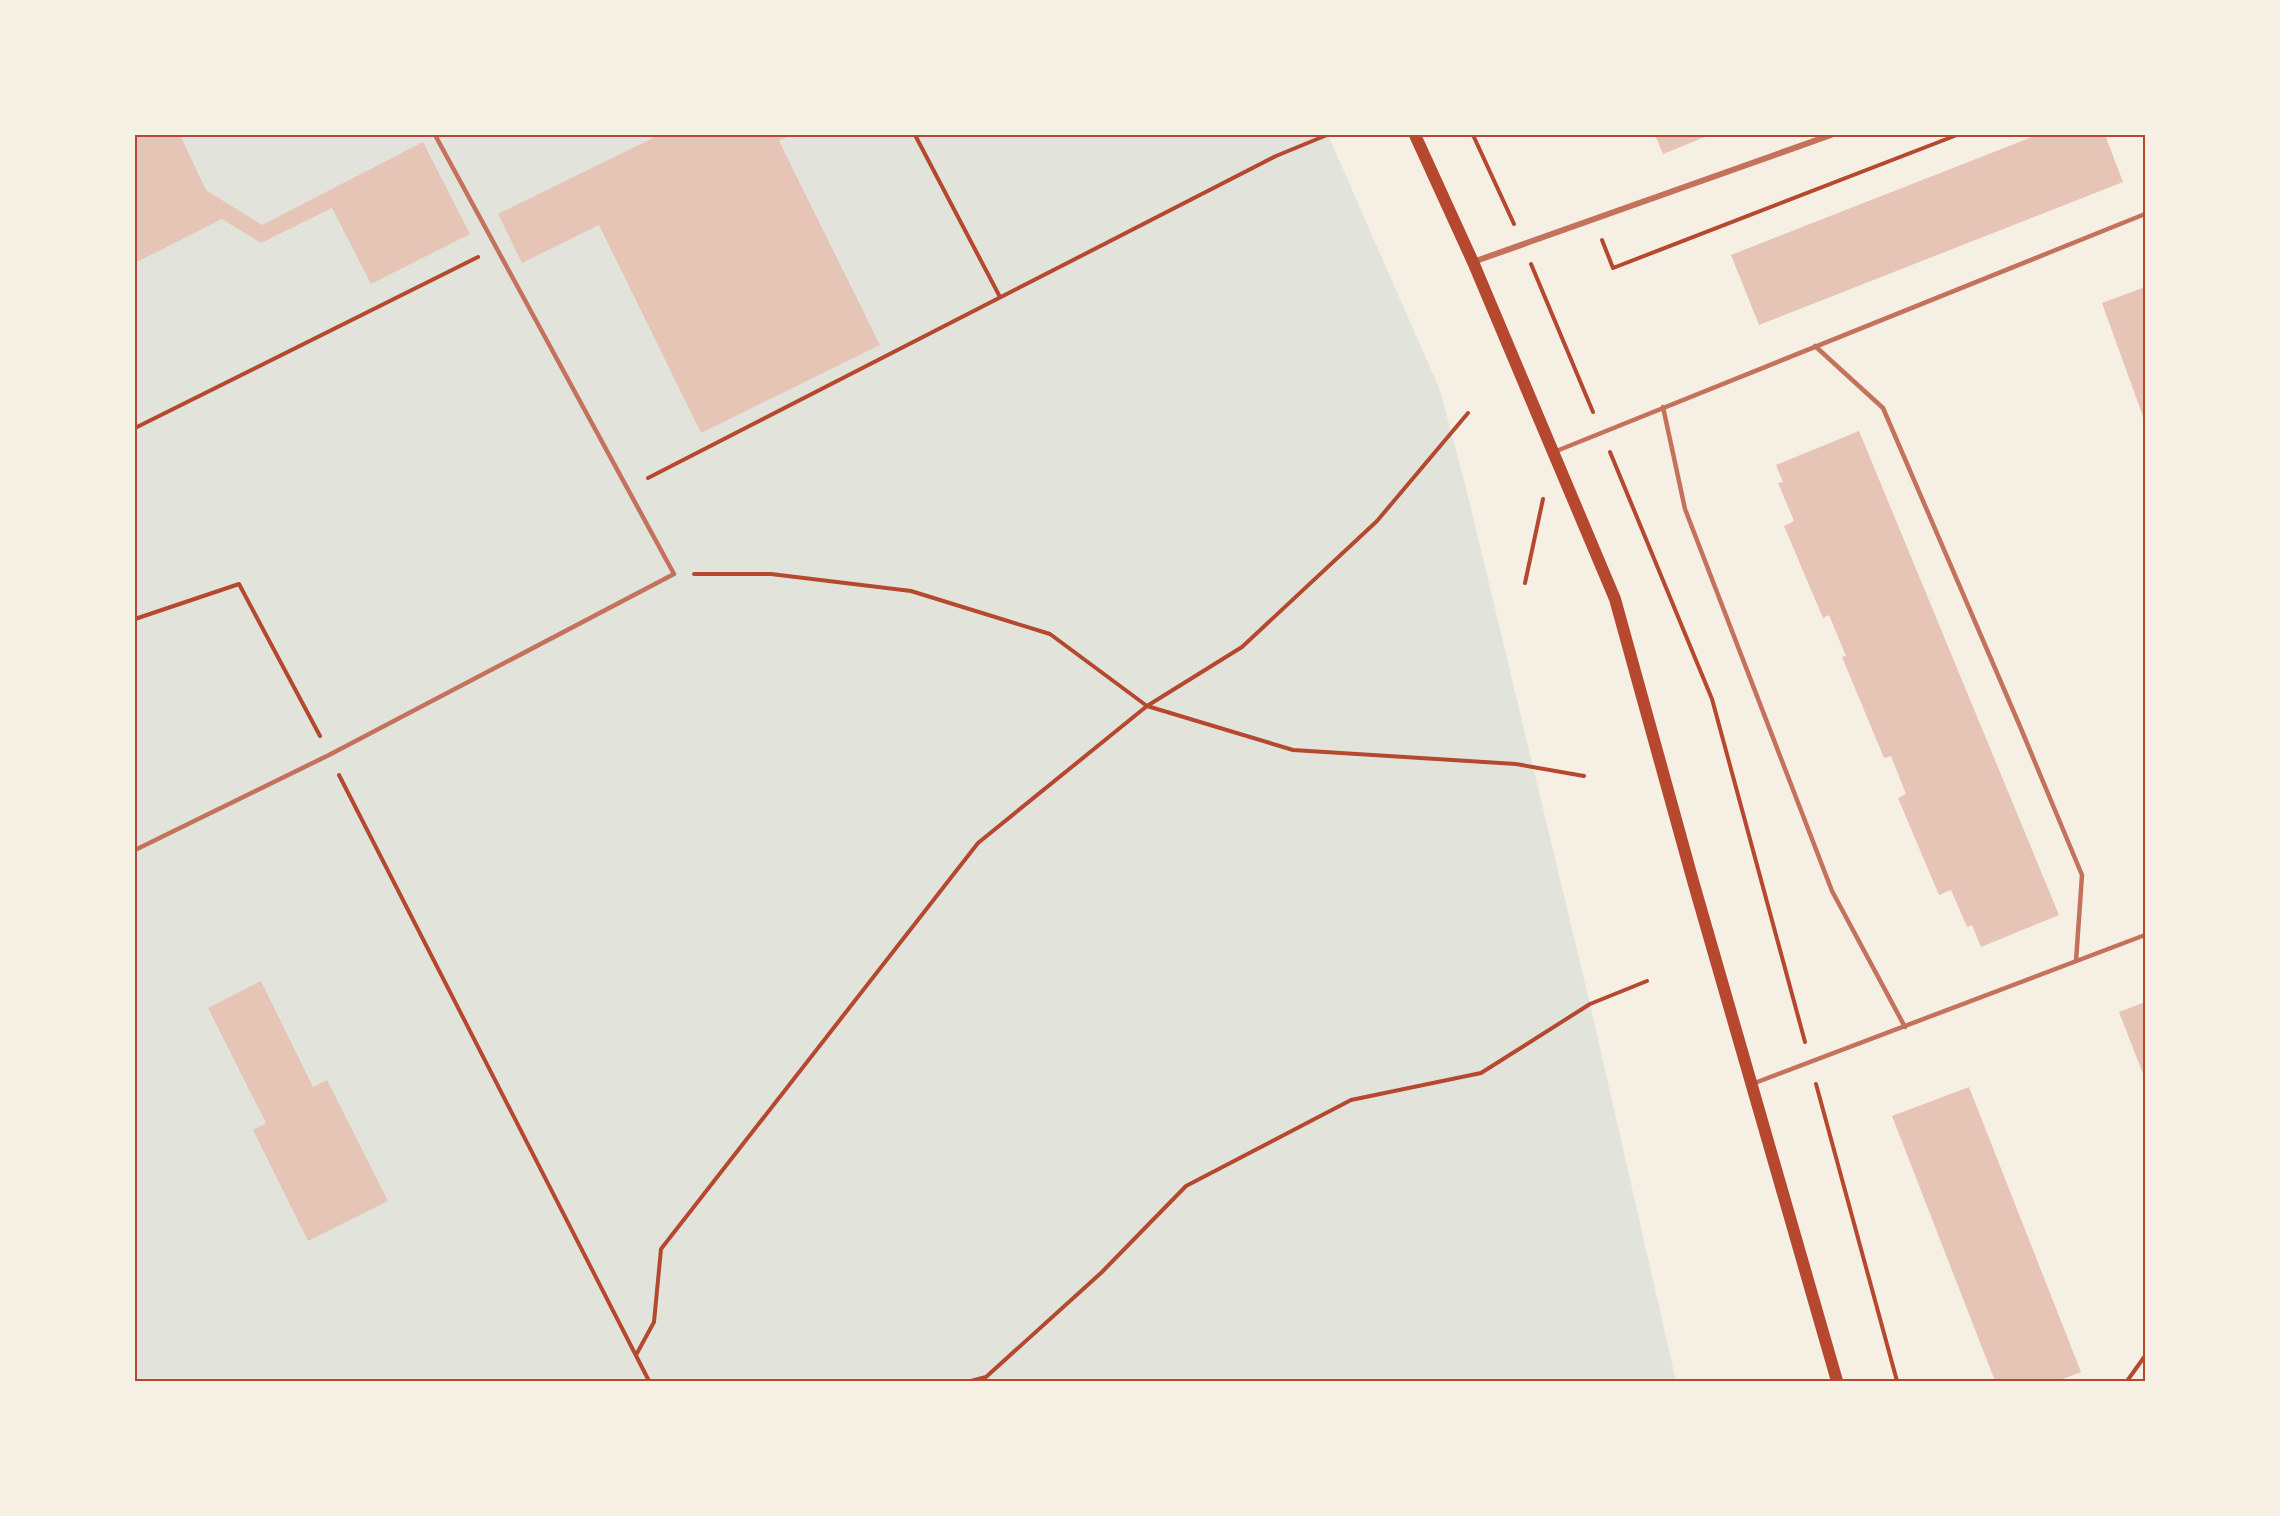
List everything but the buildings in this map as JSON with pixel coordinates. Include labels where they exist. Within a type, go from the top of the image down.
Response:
[{"type":"main road","points":[[1415,135],[1473,262],[1615,599],[1837,1381]]},
{"type":"street","points":[[1473,262],[1831,135]]},
{"type":"lane","points":[[135,850],[329,754],[674,574],[435,135]]},
{"type":"lane","points":[[1554,452],[1601,431],[2145,214]]},
{"type":"lane","points":[[1815,346],[1883,408],[2019,724],[2082,875],[2076,962]]},
{"type":"lane","points":[[1663,407],[1685,509],[1832,891],[1905,1027]]},
{"type":"lane","points":[[1752,1084],[2145,935]]},
{"type":"path","points":[[915,135],[1000,297]]},
{"type":"path","points":[[627,488],[1276,156],[1327,135]]},
{"type":"path","points":[[1473,135],[1523,244],[1712,699],[1897,1381]]},
{"type":"path","points":[[1594,220],[1613,268],[1957,135]]},
{"type":"path","points":[[135,428],[496,248]]},
{"type":"path","points":[[636,1355],[654,1322],[661,1249],[978,843],[1147,706],[1242,647],[1377,521],[1468,413]]},
{"type":"path","points":[[1525,583],[1544,494]]},
{"type":"path","points":[[674,574],[771,574],[911,591],[1050,634],[1147,706],[1293,750],[1516,764],[1584,776]]},
{"type":"path","points":[[135,619],[239,584],[288,673],[649,1381]]},
{"type":"path","points":[[971,1381],[986,1377],[1102,1272],[1186,1186],[1351,1100],[1481,1073],[1590,1005],[1647,981]]},
{"type":"path","points":[[2127,1381],[2145,1356]]},
{"type":"shaded area","points":[[135,135],[1328,135],[1440,390],[1467,492],[1590,1004],[1676,1381],[135,1381]]}]
